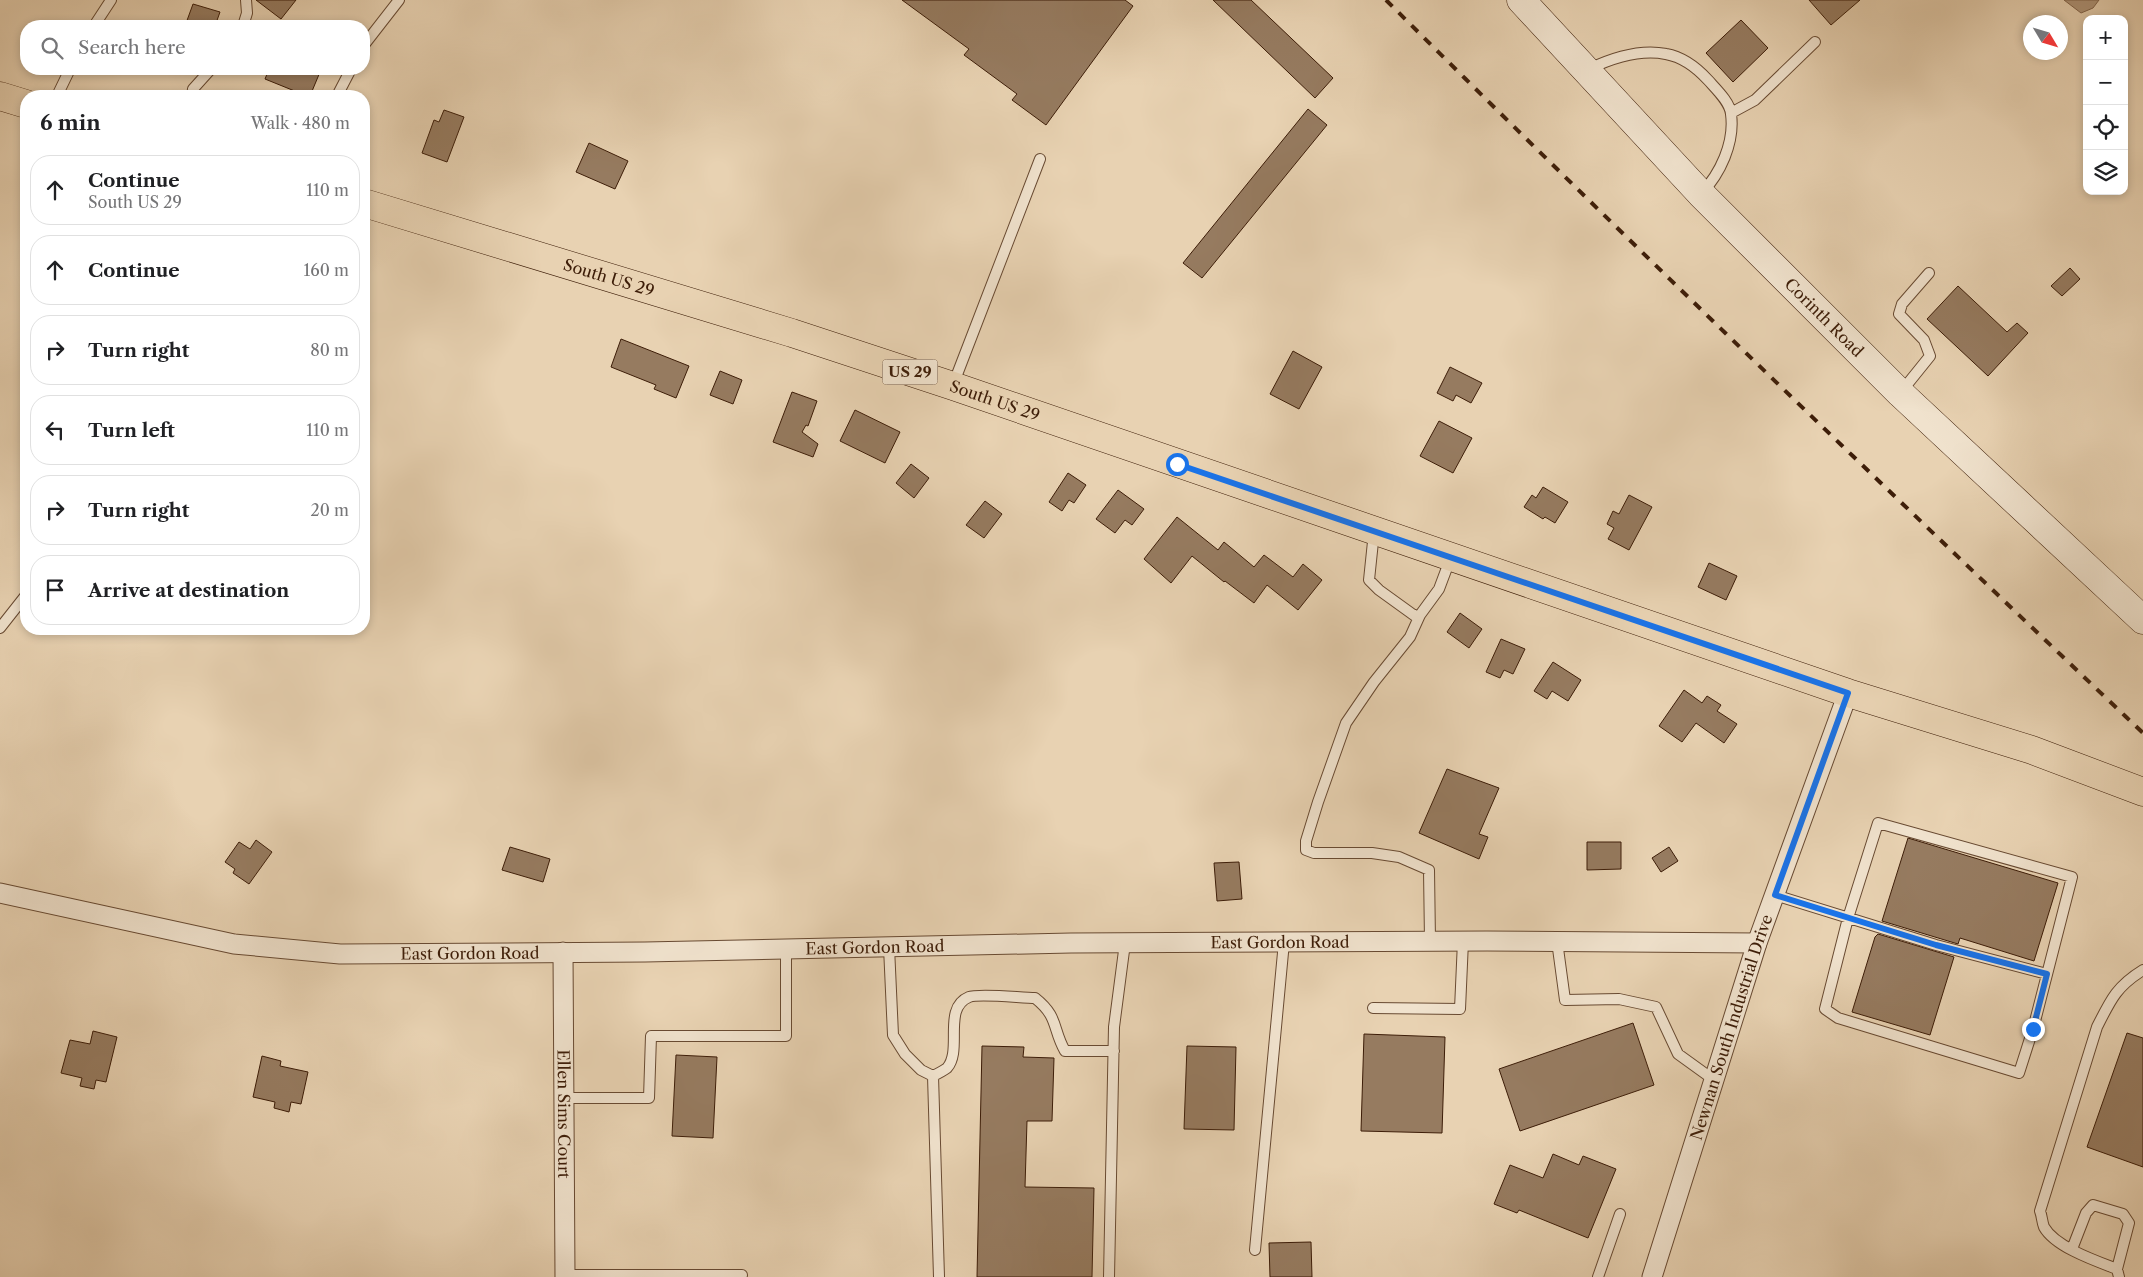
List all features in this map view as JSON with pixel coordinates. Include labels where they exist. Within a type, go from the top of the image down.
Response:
[{"type":"main road","points":[[0,96],[20,102]]},
{"type":"main road","name":"South US 29","points":[[370,205],[782,330],[953,386],[1451,557]]},
{"type":"main road","name":"US 29","points":[[1451,557],[1848,693],[2032,750],[2143,792]]},
{"type":"street","name":"Corinth Road","points":[[1521,0],[1701,194],[1900,393],[2143,620]]},
{"type":"street","name":"Newnan South Industrial Drive","points":[[1652,1277],[1758,943],[1848,693]]},
{"type":"street","name":"East Gordon Road","points":[[0,893],[234,944],[340,954],[1125,943],[1430,941],[1758,943]]},
{"type":"street","name":"Ellen Sims Court","points":[[563,952],[565,1276]]},
{"type":"lane","points":[[98,20],[111,0]]},
{"type":"lane","points":[[245,20],[247,13],[246,0]]},
{"type":"lane","points":[[370,37],[399,0]]},
{"type":"lane","points":[[1731,113],[1755,100],[1815,42]]},
{"type":"lane","points":[[1586,70],[1610,59],[1641,54],[1666,54],[1686,61],[1700,71],[1720,93],[1731,113],[1726,153],[1716,178],[1701,194]]},
{"type":"lane","points":[[60,90],[67,75]]},
{"type":"lane","points":[[193,90],[206,75]]},
{"type":"lane","points":[[340,90],[348,75]]},
{"type":"lane","points":[[953,386],[1040,159]]},
{"type":"lane","points":[[1900,393],[1930,356],[1924,340],[1899,314],[1902,304],[1929,273]]},
{"type":"lane","points":[[1374,532],[1369,580],[1379,590],[1415,616],[1420,615]]},
{"type":"lane","points":[[1430,941],[1429,870],[1399,857],[1372,853],[1314,853],[1306,850],[1306,841],[1346,723],[1374,682],[1410,637],[1420,615],[1439,589],[1451,557]]},
{"type":"lane","points":[[0,628],[20,603]]},
{"type":"lane","points":[[1878,823],[2072,877],[2019,1072],[1838,1018],[1825,1009],[1848,918],[1878,823]]},
{"type":"lane","points":[[1775,895],[1936,945],[2047,974]]},
{"type":"lane","points":[[1373,1008],[1460,1009],[1463,941]]},
{"type":"lane","points":[[1557,941],[1565,1000],[1619,999],[1656,1007],[1678,1054],[1714,1080]]},
{"type":"lane","points":[[1255,1250],[1284,942]]},
{"type":"lane","points":[[1109,1277],[1114,1027],[1125,943]]},
{"type":"lane","points":[[889,947],[893,1035],[905,1054],[921,1070],[933,1076]]},
{"type":"lane","points":[[564,1098],[649,1098],[651,1036],[786,1036],[786,949]]},
{"type":"lane","points":[[2072,1249],[2086,1212],[2093,1205],[2123,1214],[2129,1223],[2118,1273],[2094,1260],[2072,1249],[2059,1242],[2044,1227],[2040,1211],[2097,1027],[2110,1001],[2124,982],[2143,970]]},
{"type":"lane","points":[[933,1076],[947,1068],[952,1057],[956,1013],[961,1002],[970,996],[1036,998],[1054,1017],[1059,1040],[1065,1051],[1114,1051]]},
{"type":"lane","points":[[933,1076],[939,1277]]},
{"type":"lane","points":[[1598,1277],[1620,1214]]},
{"type":"lane","points":[[565,1276],[742,1275]]},
{"type":"shaded area","points":[[2064,0],[2099,0],[2093,8],[2081,13]]},
{"type":"building","points":[[256,0],[296,0],[281,19]]},
{"type":"building","points":[[902,0],[1125,0],[1133,6],[1046,125],[1012,100],[1017,94],[964,55],[969,49]]},
{"type":"building","points":[[1213,0],[1251,0],[1333,78],[1315,98]]},
{"type":"building","points":[[1809,0],[1860,0],[1831,25]]},
{"type":"building","points":[[193,4],[220,12],[217,20],[187,20]]},
{"type":"building","points":[[1741,20],[1768,48],[1733,82],[1706,53]]},
{"type":"building","points":[[267,75],[319,75],[312,90],[292,90],[265,79]]},
{"type":"building","points":[[1308,109],[1327,125],[1202,278],[1183,263]]},
{"type":"building","points":[[444,110],[464,117],[447,162],[422,153],[434,120],[439,122]]},
{"type":"building","points":[[589,143],[628,161],[615,189],[576,172]]},
{"type":"building","points":[[2070,268],[2080,279],[2062,296],[2051,286]]},
{"type":"building","points":[[1958,286],[2007,332],[2017,323],[2028,333],[1988,376],[1927,319]]},
{"type":"building","points":[[621,339],[689,366],[676,398],[654,389],[656,385],[611,367]]},
{"type":"building","points":[[1293,351],[1322,367],[1299,409],[1270,394]]},
{"type":"building","points":[[1450,367],[1482,383],[1471,403],[1456,395],[1453,401],[1437,393]]},
{"type":"building","points":[[720,371],[742,380],[733,404],[710,395]]},
{"type":"building","points":[[792,392],[817,401],[808,426],[806,425],[802,432],[818,444],[813,457],[773,442]]},
{"type":"building","points":[[855,410],[900,432],[885,463],[840,441]]},
{"type":"building","points":[[1439,421],[1472,438],[1453,473],[1420,456]]},
{"type":"building","points":[[911,464],[929,478],[914,498],[896,483]]},
{"type":"building","points":[[1068,473],[1086,485],[1074,503],[1069,500],[1062,511],[1049,502]]},
{"type":"building","points":[[1543,487],[1568,502],[1555,523],[1545,517],[1543,519],[1524,507],[1532,495],[1536,498]]},
{"type":"building","points":[[1118,490],[1144,509],[1132,525],[1125,520],[1115,533],[1096,519]]},
{"type":"building","points":[[1629,495],[1652,507],[1629,550],[1608,539],[1614,528],[1607,524],[1613,511],[1619,514]]},
{"type":"building","points":[[985,501],[1002,514],[984,538],[966,525]]},
{"type":"building","points":[[1177,517],[1218,550],[1224,542],[1254,567],[1264,555],[1293,577],[1303,564],[1322,580],[1298,610],[1267,585],[1254,603],[1192,556],[1171,583],[1144,559]]},
{"type":"building","points":[[1709,563],[1737,576],[1726,600],[1698,587]]},
{"type":"building","points":[[1460,613],[1482,629],[1469,648],[1447,632]]},
{"type":"building","points":[[1501,639],[1525,649],[1513,674],[1504,670],[1500,678],[1486,672]]},
{"type":"building","points":[[1553,662],[1581,680],[1568,701],[1552,691],[1547,699],[1534,691]]},
{"type":"building","points":[[1684,690],[1702,703],[1707,696],[1721,705],[1717,711],[1737,724],[1724,743],[1696,723],[1682,742],[1659,726]]},
{"type":"building","points":[[1447,769],[1499,788],[1479,834],[1488,837],[1479,859],[1419,833]]},
{"type":"building","points":[[1908,838],[2058,883],[2034,961],[1960,938],[1958,944],[1882,921]]},
{"type":"building","points":[[256,840],[272,852],[249,884],[233,873],[235,869],[225,862],[239,842],[250,849]]},
{"type":"building","points":[[1587,842],[1621,842],[1621,869],[1587,870]]},
{"type":"building","points":[[510,847],[550,859],[543,882],[502,870]]},
{"type":"building","points":[[1669,847],[1678,861],[1661,872],[1652,858]]},
{"type":"building","points":[[1239,862],[1242,899],[1217,901],[1214,863]]},
{"type":"building","points":[[1878,934],[1954,957],[1930,1035],[1852,1012],[1875,937]]},
{"type":"building","points":[[1633,1023],[1654,1085],[1520,1131],[1499,1069]]},
{"type":"building","points":[[93,1031],[117,1037],[106,1082],[96,1080],[94,1089],[80,1086],[82,1078],[61,1073],[70,1040],[90,1044]]},
{"type":"building","points":[[2127,1033],[2143,1038],[2143,1167],[2087,1147]]},
{"type":"building","points":[[1364,1034],[1445,1037],[1442,1133],[1361,1131]]},
{"type":"building","points":[[982,1046],[1024,1047],[1023,1057],[1054,1058],[1052,1121],[1027,1121],[1025,1187],[1094,1188],[1092,1277],[977,1277]]},
{"type":"building","points":[[1187,1046],[1236,1047],[1234,1130],[1184,1129]]},
{"type":"building","points":[[676,1055],[717,1057],[713,1138],[672,1136]]},
{"type":"building","points":[[262,1056],[281,1061],[280,1066],[308,1072],[301,1104],[291,1102],[289,1112],[274,1108],[275,1102],[253,1097]]},
{"type":"building","points":[[1553,1154],[1579,1165],[1583,1156],[1616,1169],[1588,1238],[1519,1210],[1517,1213],[1494,1204],[1510,1165],[1543,1178]]},
{"type":"building","points":[[1311,1242],[1312,1277],[1270,1277],[1269,1243]]},
{"type":"railway","points":[[1386,0],[1762,369],[2143,733]]},
{"type":"route","points":[[1177,464],[1848,693],[1775,895],[1936,945],[2047,974],[2033,1029]]}]
